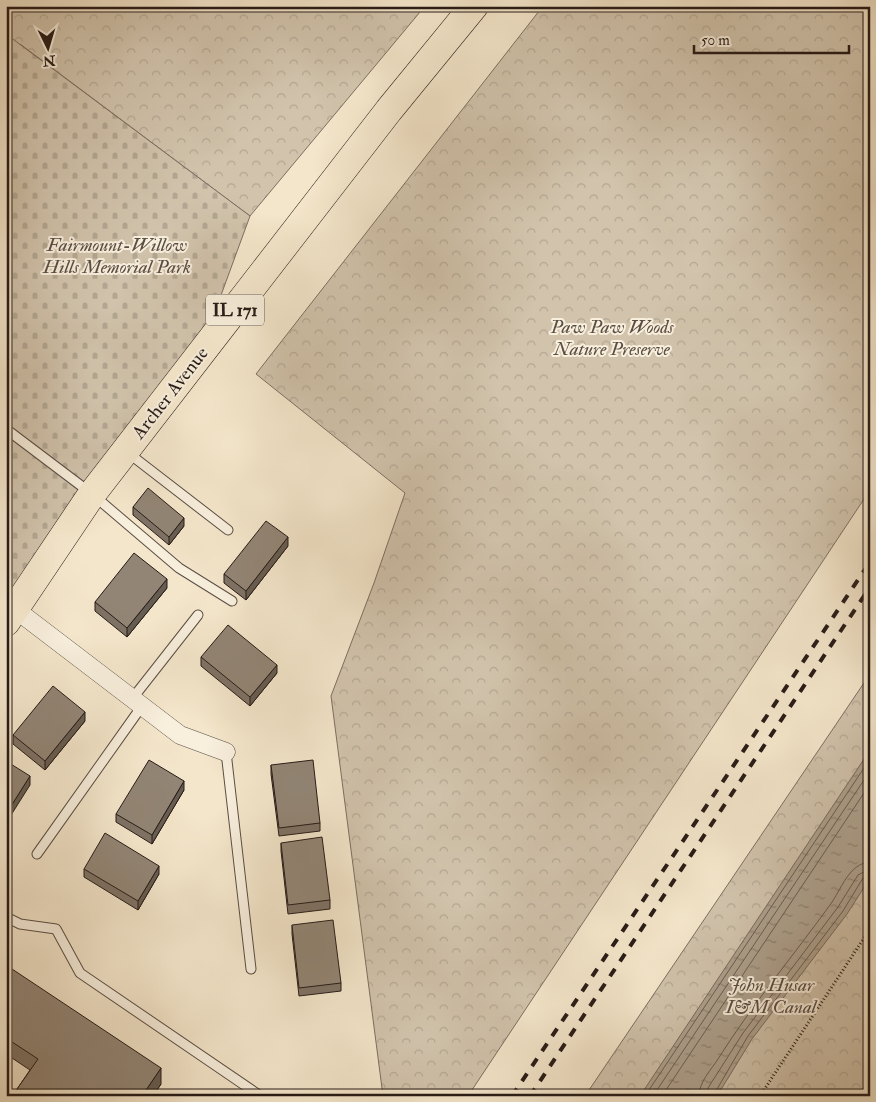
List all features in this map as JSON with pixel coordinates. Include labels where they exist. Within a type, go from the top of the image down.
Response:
[{"type":"main road","name":"Archer Avenue","points":[[11,615],[92,494],[389,110],[474,6]]},
{"type":"street","points":[[11,615],[137,702],[180,735],[226,752]]},
{"type":"lane","points":[[6,429],[92,494],[179,568],[232,601]]},
{"type":"lane","points":[[125,451],[228,530]]},
{"type":"lane","points":[[37,854],[137,702],[198,615]]},
{"type":"lane","points":[[226,752],[251,969]]},
{"type":"lane","points":[[6,918],[20,924],[56,929],[80,974],[259,1095]]},
{"type":"path","points":[[760,1096],[870,929]]},
{"type":"green space","points":[[6,6],[425,6],[250,216],[20,44],[6,79]]},
{"type":"green space","name":"Paw Paw Woods Nature Preserve","points":[[543,6],[870,6],[870,490],[468,1096],[383,1096],[331,696],[374,583],[405,493],[256,374]]},
{"type":"green space","name":"Fairmount-Willow Hills Memorial Park","points":[[6,34],[250,216],[213,317],[6,615]]},
{"type":"green space","name":"John Husar I&M Canal","points":[[870,674],[870,1079],[858,1096],[585,1096]]},
{"type":"green space","points":[[870,1064],[870,1096],[858,1096]]},
{"type":"water","points":[[870,750],[870,878],[847,914],[752,1039],[717,1096],[640,1096]]},
{"type":"building","points":[[148,488],[184,518],[169,537],[133,507]]},
{"type":"building","points":[[266,521],[288,537],[246,591],[224,574]]},
{"type":"building","points":[[134,553],[167,579],[127,628],[95,602]]},
{"type":"building","points":[[228,625],[277,665],[250,697],[201,657]]},
{"type":"building","points":[[53,686],[85,712],[45,761],[13,735]]},
{"type":"building","points":[[149,760],[184,781],[152,835],[116,814]]},
{"type":"building","points":[[313,760],[320,823],[279,828],[271,765]]},
{"type":"building","points":[[6,761],[30,776],[6,814]]},
{"type":"building","points":[[105,833],[159,866],[138,901],[84,869]]},
{"type":"building","points":[[322,837],[330,900],[288,905],[281,843]]},
{"type":"building","points":[[333,920],[341,983],[299,988],[292,925]]},
{"type":"building","points":[[6,965],[161,1068],[142,1096],[20,1096],[15,1092],[38,1059],[6,1038]]},
{"type":"railway","points":[[512,1096],[870,562]]},
{"type":"railway","points":[[530,1096],[870,587]]}]
